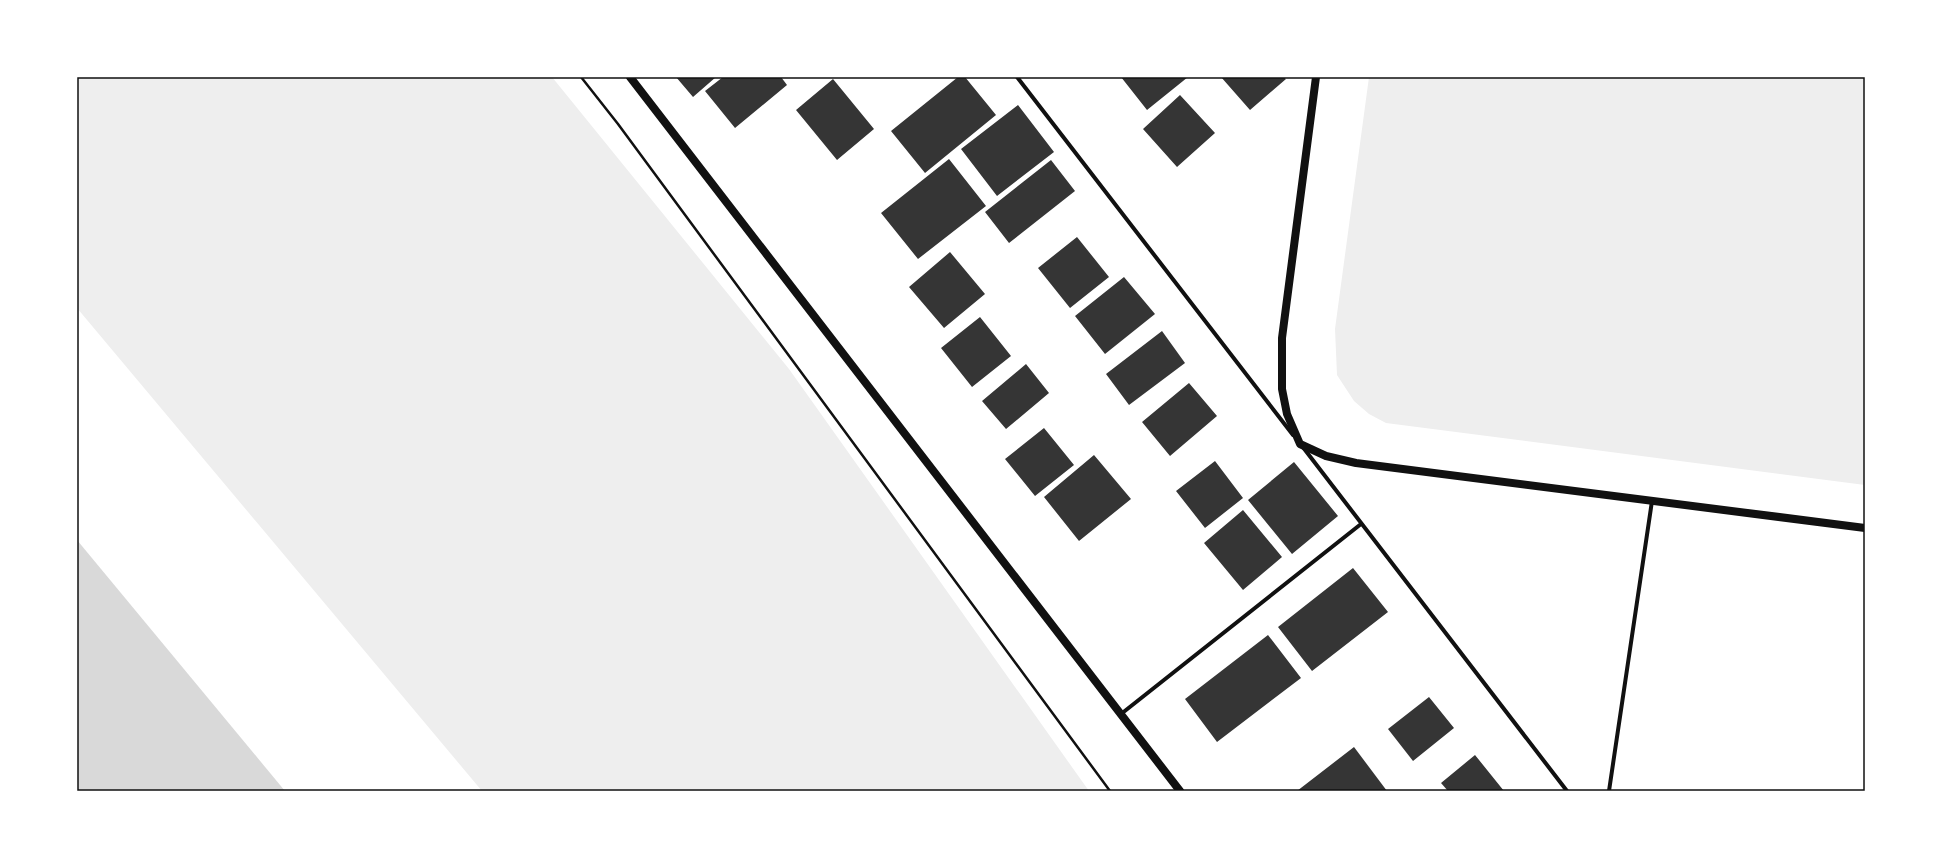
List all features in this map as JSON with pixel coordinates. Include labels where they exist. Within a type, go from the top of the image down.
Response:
[{"type":"main road","points":[[630,77],[1180,791]]},
{"type":"main road","points":[[1316,77],[1282,338],[1282,389],[1287,414],[1300,444],[1326,456],[1356,464],[1865,528]]},
{"type":"street","points":[[1017,77],[1567,791]]},
{"type":"street","points":[[1609,791],[1652,501]]},
{"type":"street","points":[[1121,714],[1361,524]]},
{"type":"path","points":[[581,77],[623,130],[1110,791]]},
{"type":"shaded area","points":[[77,77],[552,77],[789,369],[1089,791],[482,791],[77,308]]},
{"type":"shaded area","points":[[1369,77],[1865,77],[1865,485],[1386,423],[1369,414],[1354,401],[1337,375],[1335,329]]},
{"type":"shaded area","points":[[77,540],[285,791],[77,791]]},
{"type":"building","points":[[676,77],[716,77],[693,97]]},
{"type":"building","points":[[723,77],[781,77],[787,85],[735,128],[705,91]]},
{"type":"building","points":[[958,77],[965,77],[996,115],[925,173],[891,131]]},
{"type":"building","points":[[1121,77],[1188,77],[1147,110]]},
{"type":"building","points":[[1221,77],[1283,77],[1286,79],[1250,110]]},
{"type":"building","points":[[833,79],[874,129],[837,160],[796,110]]},
{"type":"building","points":[[1180,95],[1215,133],[1177,167],[1143,129]]},
{"type":"building","points":[[1018,105],[1054,152],[997,196],[961,149]]},
{"type":"building","points":[[949,159],[986,206],[918,259],[881,213]]},
{"type":"building","points":[[1051,160],[1075,191],[1009,243],[985,212]]},
{"type":"building","points":[[1077,237],[1109,277],[1070,308],[1038,268]]},
{"type":"building","points":[[950,252],[985,294],[944,328],[909,287]]},
{"type":"building","points":[[1124,277],[1155,314],[1105,354],[1075,316]]},
{"type":"building","points":[[980,317],[1011,356],[972,387],[941,348]]},
{"type":"building","points":[[1162,331],[1185,363],[1129,405],[1106,374]]},
{"type":"building","points":[[1026,364],[1049,393],[1006,429],[982,401]]},
{"type":"building","points":[[1189,383],[1217,416],[1170,456],[1142,422]]},
{"type":"building","points":[[1044,428],[1074,465],[1035,496],[1005,459]]},
{"type":"building","points":[[1094,455],[1131,499],[1079,541],[1044,497]]},
{"type":"building","points":[[1215,461],[1243,498],[1205,528],[1176,491]]},
{"type":"building","points":[[1294,462],[1338,516],[1292,554],[1248,500]]},
{"type":"building","points":[[1243,510],[1282,557],[1243,590],[1204,543]]},
{"type":"building","points":[[1353,568],[1388,612],[1312,671],[1278,627]]},
{"type":"building","points":[[1268,635],[1301,678],[1217,742],[1185,699]]},
{"type":"building","points":[[1429,697],[1454,728],[1413,761],[1388,729]]},
{"type":"building","points":[[1354,747],[1387,791],[1297,791]]},
{"type":"building","points":[[1475,755],[1504,791],[1448,791],[1441,783]]}]
